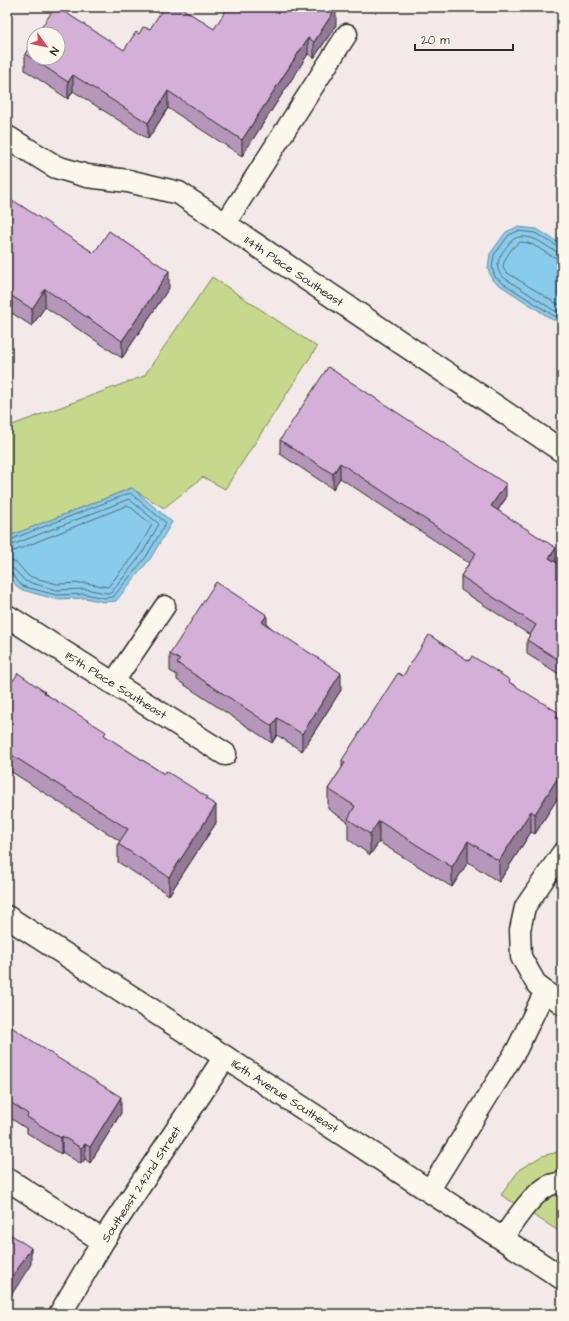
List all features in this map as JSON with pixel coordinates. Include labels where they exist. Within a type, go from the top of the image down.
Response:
[{"type":"street","name":"114th Place Southeast","points":[[7,137],[56,167],[87,176],[128,181],[179,193],[562,451]]},
{"type":"street","name":"115th Place Southeast","points":[[7,616],[225,754]]},
{"type":"street","name":"116th Avenue Southeast","points":[[7,917],[225,1057],[562,1278]]},
{"type":"street","name":"Southeast 242nd Street","points":[[60,1314],[104,1241],[225,1057]]},
{"type":"street","points":[[7,1179],[104,1241]]},
{"type":"lane","points":[[225,224],[347,34]]},
{"type":"lane","points":[[113,683],[165,606]]},
{"type":"lane","points":[[562,853],[525,907],[520,930],[521,957],[537,985],[562,1004]]},
{"type":"lane","points":[[429,1191],[517,1049],[545,991]]},
{"type":"lane","points":[[502,1239],[535,1196],[550,1185],[562,1182]]},
{"type":"green space","points":[[212,277],[317,347],[225,489],[203,477],[164,508],[131,488],[7,537],[7,427],[144,376]]},
{"type":"green space","points":[[562,1151],[562,1233],[501,1195],[520,1169],[542,1156]]},
{"type":"water","points":[[517,227],[537,229],[562,245],[562,320],[553,320],[492,280],[488,268],[490,254],[506,232]]},
{"type":"water","points":[[132,488],[172,522],[150,559],[116,601],[104,602],[85,598],[55,599],[19,589],[7,574],[7,537]]},
{"type":"building","points":[[55,7],[57,7],[124,50],[136,32],[139,34],[143,27],[150,29],[164,7],[180,7],[214,29],[228,7],[336,8],[314,42],[308,38],[242,140],[168,91],[148,123],[73,75],[68,82],[43,66],[66,66],[66,26],[42,26]]},
{"type":"building","points":[[14,201],[94,253],[109,231],[169,271],[122,341],[45,289],[32,309],[7,293],[7,202],[12,205]]},
{"type":"building","points":[[328,367],[506,484],[491,506],[556,548],[549,558],[562,566],[562,662],[527,640],[536,625],[461,576],[476,553],[340,463],[333,474],[280,440]]},
{"type":"building","points":[[216,582],[267,615],[262,622],[341,673],[302,734],[277,718],[272,726],[177,663],[180,660],[170,654]]},
{"type":"building","points":[[429,635],[469,661],[472,656],[510,680],[509,682],[559,713],[556,718],[562,721],[562,771],[535,814],[531,811],[499,861],[468,841],[452,867],[379,821],[370,834],[348,819],[355,806],[328,789],[345,763],[342,760],[398,673],[403,676]]},
{"type":"building","points":[[18,673],[45,692],[44,693],[106,732],[104,735],[164,774],[166,771],[207,797],[206,799],[216,805],[169,877],[118,844],[128,829],[7,752],[7,677],[13,681]]},
{"type":"building","points":[[7,1024],[121,1097],[90,1147],[85,1144],[81,1148],[62,1136],[61,1138],[27,1117],[28,1114],[7,1100]]},
{"type":"building","points":[[7,1232],[31,1248],[7,1286]]}]
